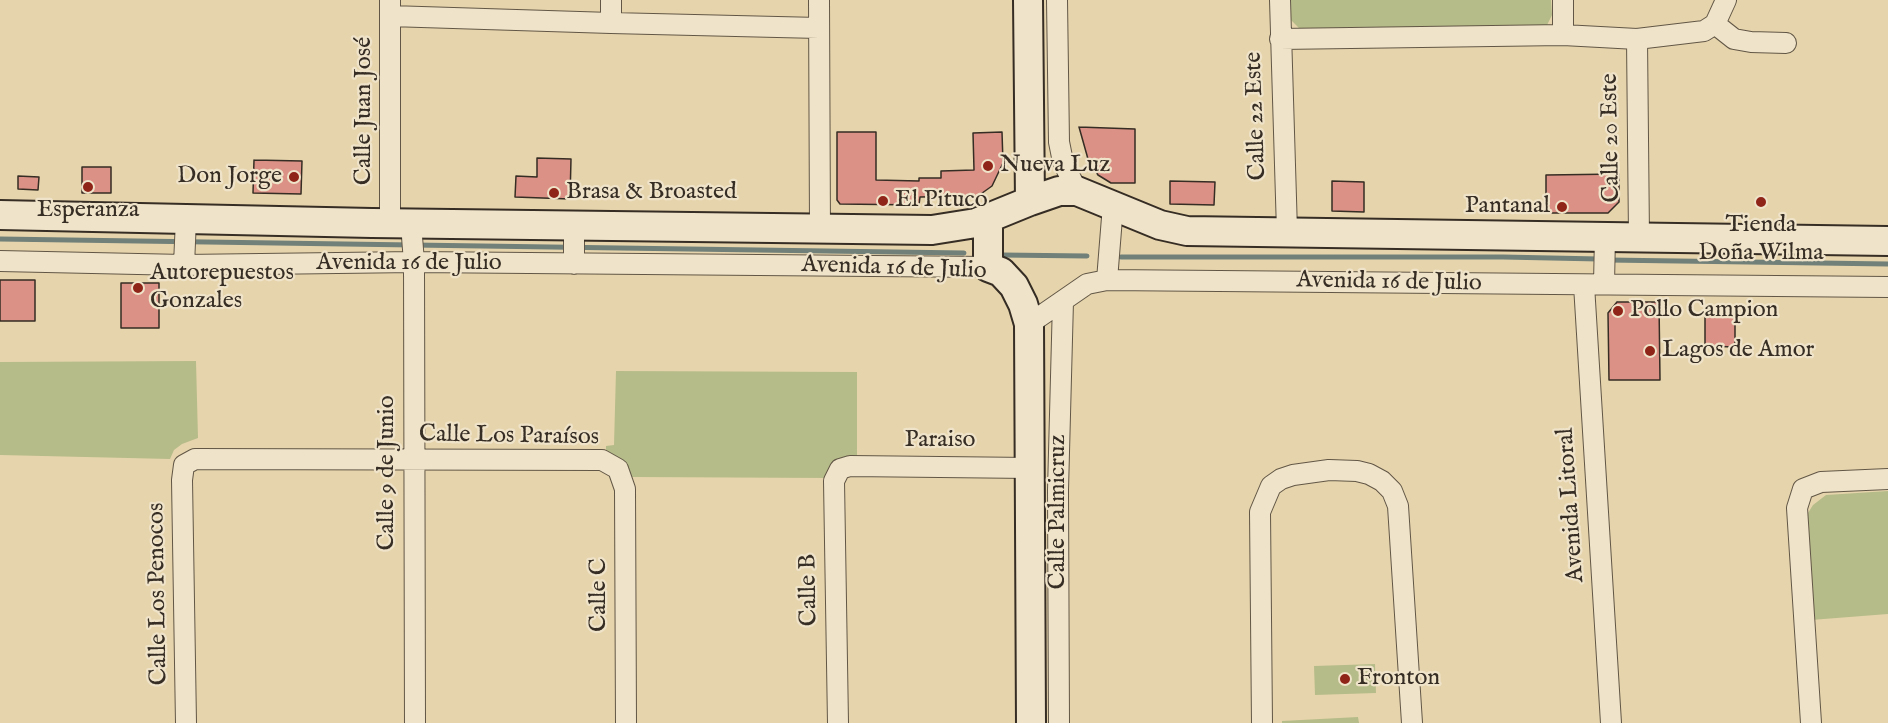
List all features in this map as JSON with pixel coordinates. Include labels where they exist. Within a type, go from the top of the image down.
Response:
[{"type":"street","points":[[611,0],[611,23]]},
{"type":"street","points":[[819,0],[820,229]]},
{"type":"street","points":[[1028,0],[1030,201]]},
{"type":"street","points":[[1057,0],[1059,142],[1063,162],[1077,191]]},
{"type":"street","name":"Calle 22 Este","points":[[1280,0],[1287,231]]},
{"type":"street","points":[[1563,0],[1563,35]]},
{"type":"street","points":[[1281,39],[1563,35],[1636,39],[1704,31],[1715,24],[1726,0]]},
{"type":"street","points":[[390,8],[611,23],[819,28]]},
{"type":"street","name":"Calle Juan José","points":[[390,8],[408,239]]},
{"type":"street","points":[[1715,24],[1734,39],[1786,43]]},
{"type":"street","name":"Calle 20 Este","points":[[1636,39],[1639,237]]},
{"type":"street","name":"Avenida 16 de Julio","points":[[0,215],[185,241],[408,239],[574,261],[988,248],[1030,201],[1059,191],[1077,191],[1160,225],[1187,231],[1287,231],[1605,242],[1639,237],[1888,241]]},
{"type":"street","points":[[1107,273],[1113,205]]},
{"type":"street","name":"Avenida 16 de Julio","points":[[0,261],[185,241],[408,239],[574,231],[932,230],[976,224],[1001,272],[1014,286],[1029,324],[1107,273],[1584,285],[1604,277],[1888,287]]},
{"type":"street","points":[[574,231],[574,261]]},
{"type":"street","name":"Calle 9 de Junio","points":[[408,239],[413,460],[415,723]]},
{"type":"street","points":[[1604,277],[1605,242]]},
{"type":"street","name":"Avenida Litoral","points":[[1584,285],[1611,723]]},
{"type":"street","name":"Calle Palmicruz","points":[[1059,723],[1058,490],[1063,301]]},
{"type":"street","name":"Calle Palmicruz","points":[[1029,324],[1031,723]]},
{"type":"street","name":"Calle Los Paraísos","points":[[184,465],[195,459],[602,460],[618,469]]},
{"type":"street","name":"Calle Los Penocos","points":[[184,465],[182,480],[186,723]]},
{"type":"street","name":"Paraiso","points":[[850,466],[1030,468]]},
{"type":"street","name":"Calle B","points":[[838,723],[834,481],[840,469],[850,466]]},
{"type":"street","name":"Calle C","points":[[618,469],[625,489],[626,723]]},
{"type":"street","points":[[1262,723],[1260,512],[1272,486],[1281,479],[1329,470],[1370,474],[1392,491],[1398,506],[1412,723]]},
{"type":"street","points":[[1811,723],[1797,508],[1803,489],[1821,482],[1888,479]]},
{"type":"green space","points":[[1288,0],[1551,0],[1552,15],[1547,25],[1302,31],[1289,18]]},
{"type":"green space","points":[[196,361],[198,438],[174,450],[170,459],[0,455],[0,362]]},
{"type":"green space","points":[[616,371],[857,372],[857,459],[828,478],[632,477],[627,466],[606,456],[606,446],[614,445]]},
{"type":"green space","points":[[1888,491],[1888,614],[1811,620],[1805,520],[1808,513],[1813,505],[1826,495]]},
{"type":"green space","name":"Fronton","points":[[1375,664],[1376,693],[1315,695],[1314,666]]},
{"type":"green space","points":[[1358,717],[1359,723],[1282,723],[1282,721]]},
{"type":"building","points":[[1079,127],[1135,129],[1135,183],[1111,183],[1098,175],[1088,159]]},
{"type":"building","points":[[837,132],[876,132],[876,180],[919,181],[919,178],[941,178],[941,171],[974,170],[973,133],[1002,132],[1003,163],[992,186],[978,196],[920,197],[919,205],[840,204],[837,200]]},
{"type":"building","points":[[537,158],[571,159],[570,199],[515,197],[516,176],[537,177]]},
{"type":"building","points":[[254,160],[302,161],[301,194],[253,193]]},
{"type":"building","points":[[82,167],[111,167],[111,193],[82,193]]},
{"type":"building","points":[[1619,174],[1619,202],[1608,213],[1546,213],[1546,175]]},
{"type":"building","points":[[18,176],[39,177],[38,190],[18,189]]},
{"type":"building","points":[[1170,181],[1215,182],[1214,205],[1170,204]]},
{"type":"building","points":[[1332,181],[1364,182],[1364,212],[1332,211]]},
{"type":"building","points":[[0,280],[35,280],[35,321],[0,321]]},
{"type":"building","points":[[121,283],[159,283],[159,328],[121,328]]},
{"type":"building","name":"Lagos de Amor","points":[[1617,302],[1659,302],[1660,380],[1609,380],[1608,313]]},
{"type":"building","points":[[1705,316],[1735,316],[1735,347],[1705,346]]},
{"type":"waterway","points":[[0,239],[964,253]]},
{"type":"waterway","points":[[1002,255],[1087,256]]},
{"type":"waterway","points":[[1121,257],[1599,259]]},
{"type":"waterway","points":[[1608,260],[1888,264]]},
{"type":"place","name":"Nueva Luz","points":[[988,166]]},
{"type":"place","name":"Don Jorge","points":[[294,177]]},
{"type":"place","name":"Esperanza","points":[[88,187]]},
{"type":"place","name":"Brasa & Broasted","points":[[554,193]]},
{"type":"place","name":"El Pituco","points":[[883,201]]},
{"type":"place","name":"Tienda Doña Wilma","points":[[1761,202]]},
{"type":"place","name":"Pantanal","points":[[1562,207]]},
{"type":"place","name":"Autorepuestos Gonzales","points":[[138,288]]},
{"type":"place","name":"Pollo Campion","points":[[1618,311]]},
{"type":"place","name":"Lagos de Amor","points":[[1650,351]]},
{"type":"place","name":"Fronton","points":[[1345,679]]}]
